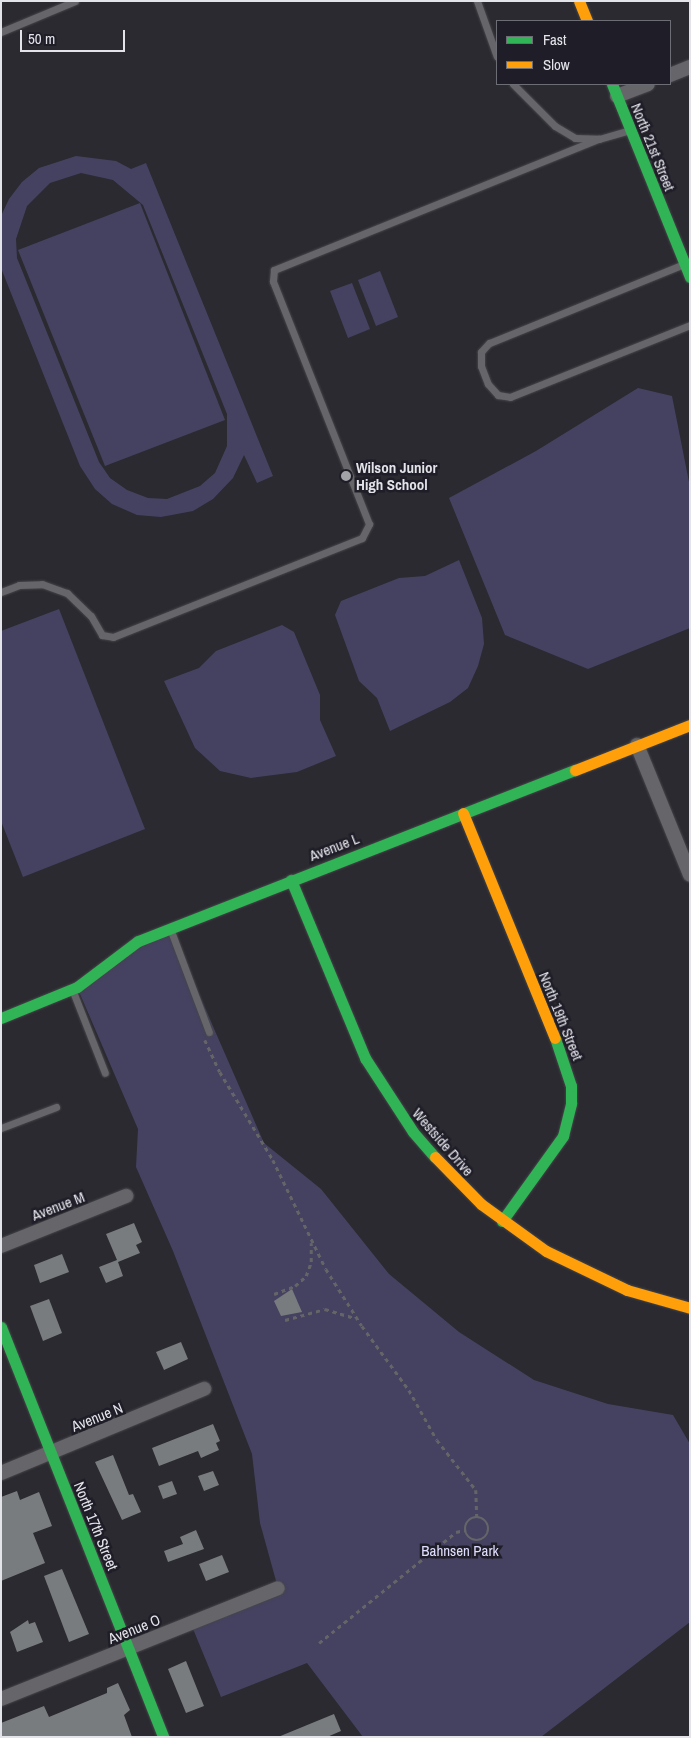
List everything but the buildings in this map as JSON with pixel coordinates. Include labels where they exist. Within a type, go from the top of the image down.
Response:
[{"type":"street","points":[[578,1],[587,20]]},
{"type":"street","points":[[671,75],[690,67]]},
{"type":"street","points":[[614,90],[642,85]]},
{"type":"street","name":"North 21st Street","points":[[614,90],[690,277]]},
{"type":"street","name":"Avenue L","points":[[1,1018],[72,989],[138,941],[690,725]]},
{"type":"street","points":[[638,745],[690,875]]},
{"type":"street","name":"North 19th Street","points":[[463,813],[566,1065],[570,1086],[571,1104],[563,1136],[502,1221]]},
{"type":"street","name":"Westside Drive","points":[[291,880],[352,1028],[388,1097],[413,1132],[452,1177],[502,1221],[546,1251],[585,1272],[627,1290],[690,1308]]},
{"type":"street","name":"Avenue M","points":[[1,1246],[126,1196]]},
{"type":"street","name":"North 17th Street","points":[[1,1327],[6,1354],[50,1453],[163,1737]]},
{"type":"street","name":"Avenue N","points":[[1,1472],[204,1389]]},
{"type":"street","name":"Avenue O","points":[[1,1698],[278,1588]]},
{"type":"lane","points":[[1,32],[75,1]]},
{"type":"lane","points":[[477,1],[496,54]]},
{"type":"lane","points":[[514,85],[555,126],[574,138],[599,139]]},
{"type":"lane","points":[[1,592],[20,585],[42,584],[67,593],[91,616],[102,635],[112,637],[362,538],[369,524],[273,281],[274,270],[599,139],[630,130]]},
{"type":"lane","points":[[685,264],[490,343],[481,352],[481,366],[488,384],[498,395],[510,397],[690,325]]},
{"type":"lane","points":[[170,928],[206,1033]]},
{"type":"lane","points":[[72,989],[105,1073]]},
{"type":"lane","points":[[1,1128],[56,1106]]},
{"type":"path","points":[[206,1033],[220,1072],[273,1160],[311,1242],[357,1319],[403,1382],[437,1440],[476,1490],[477,1517]]},
{"type":"path","points":[[274,1294],[295,1286],[306,1276],[311,1262],[311,1242]]},
{"type":"path","points":[[285,1320],[325,1309],[357,1319]]},
{"type":"path","points":[[477,1517],[486,1522],[487,1536],[476,1541],[469,1537],[465,1530],[467,1522],[477,1517]]},
{"type":"path","points":[[319,1642],[456,1532],[465,1530]]},
{"type":"green space","points":[[76,156],[116,161],[131,169],[146,163],[273,476],[257,483],[244,455],[233,478],[213,499],[193,511],[161,517],[137,515],[112,504],[95,489],[80,466],[1,268],[1,216],[9,199],[22,182],[39,168]],"holes":[[[81,173],[113,180],[143,205],[227,414],[227,446],[215,473],[200,486],[167,499],[148,498],[127,490],[110,478],[99,462],[17,258],[16,239],[27,206],[50,183]]]},
{"type":"green space","points":[[140,203],[225,420],[105,466],[18,250]]},
{"type":"green space","points":[[380,271],[398,317],[376,326],[358,280]]},
{"type":"green space","points":[[352,283],[370,329],[348,338],[330,291]]},
{"type":"green space","points":[[638,388],[672,396],[690,487],[690,628],[588,669],[505,635],[449,498],[536,451]]},
{"type":"green space","points":[[459,560],[482,618],[484,644],[478,666],[468,688],[450,702],[390,731],[377,698],[359,681],[335,615],[341,601],[399,578],[425,576]]},
{"type":"green space","points":[[59,609],[145,829],[23,877],[1,821],[1,631]]},
{"type":"green space","points":[[282,625],[294,632],[320,695],[320,720],[336,756],[297,772],[251,778],[220,771],[195,748],[164,681],[199,668],[216,651]]},
{"type":"green space","name":"Bahnsen Park","points":[[170,928],[264,1143],[321,1189],[389,1274],[459,1332],[534,1380],[608,1404],[673,1415],[690,1444],[690,1622],[541,1737],[363,1737],[307,1663],[221,1697],[191,1624],[278,1588],[260,1523],[252,1454],[173,1251],[136,1167],[138,1129],[77,987]]},
{"type":"traffic: fast","points":[[612,85],[690,277]]},
{"type":"traffic: fast","points":[[1,1018],[77,987],[138,941],[575,770]]},
{"type":"traffic: fast","points":[[291,880],[365,1058],[413,1132],[435,1157]]},
{"type":"traffic: fast","points":[[502,1221],[563,1136],[571,1103],[571,1086],[555,1038]]},
{"type":"traffic: fast","points":[[1,1327],[163,1737]]},
{"type":"traffic: slow","points":[[579,1],[587,20]]},
{"type":"traffic: slow","points":[[575,770],[690,725]]},
{"type":"traffic: slow","points":[[463,813],[555,1038]]},
{"type":"traffic: slow","points":[[435,1157],[481,1204],[546,1251],[627,1290],[690,1308]]},
{"type":"place","name":"Wilson Junior High School","points":[[346,476]]}]
